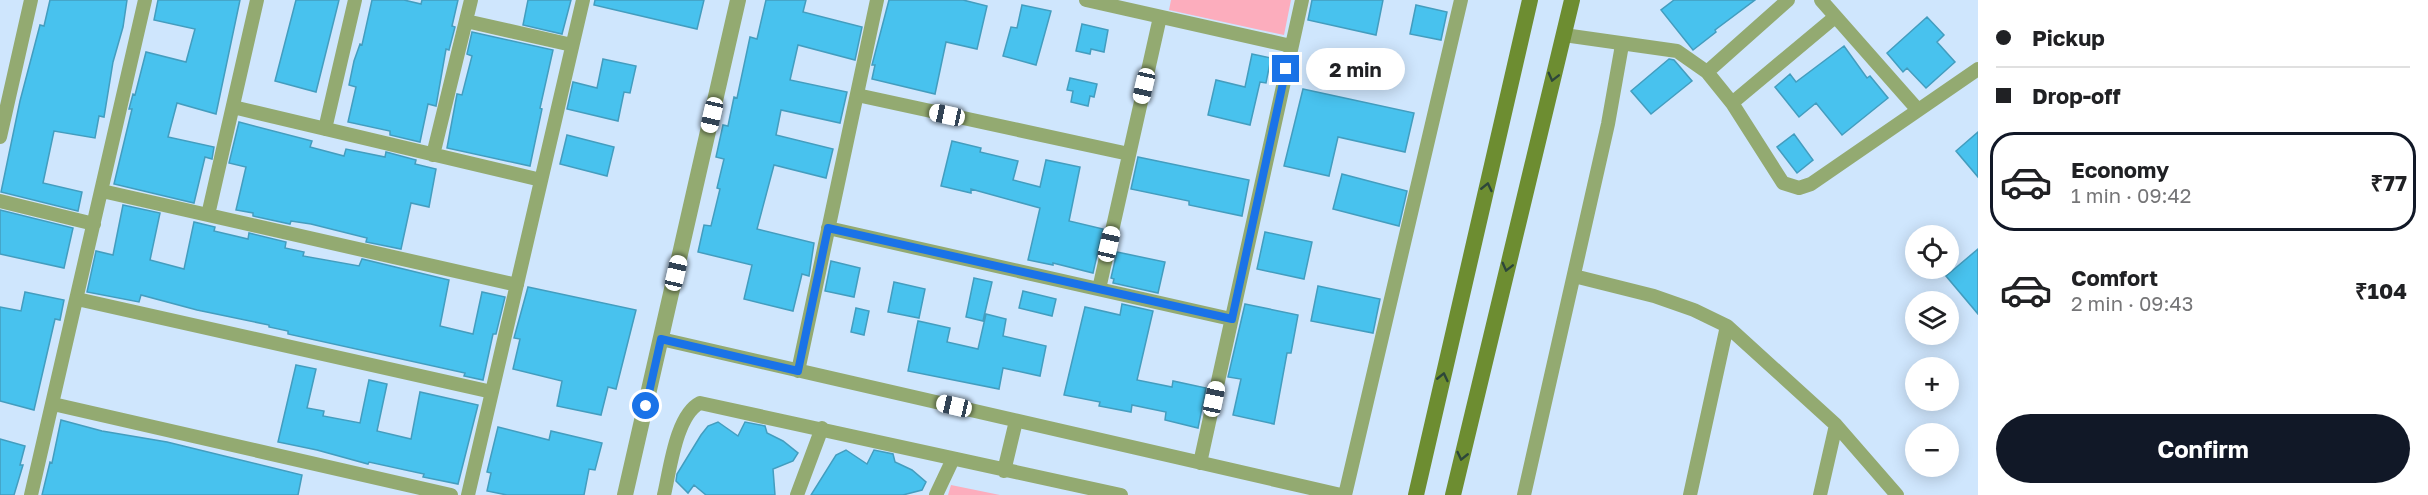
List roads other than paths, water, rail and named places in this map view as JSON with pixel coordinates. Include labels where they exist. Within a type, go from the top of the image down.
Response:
[{"type":"main road","points":[[1416,495],[1530,0]]},
{"type":"main road","points":[[1453,495],[1572,0]]},
{"type":"street","points":[[0,137],[31,0]]},
{"type":"street","points":[[32,495],[145,0]]},
{"type":"street","points":[[207,215],[257,0]]},
{"type":"street","points":[[325,129],[355,0]]},
{"type":"street","points":[[433,155],[471,0]]},
{"type":"street","points":[[468,495],[583,0]]},
{"type":"street","points":[[625,495],[738,0]]},
{"type":"street","points":[[798,371],[877,0]]},
{"type":"street","points":[[1086,0],[1291,46]]},
{"type":"street","points":[[1200,463],[1302,0]]},
{"type":"street","points":[[661,339],[1343,495],[1461,0]]},
{"type":"street","points":[[1707,72],[1788,0]]},
{"type":"street","points":[[1821,0],[1918,110]]},
{"type":"street","points":[[1732,104],[1835,16]]},
{"type":"street","points":[[1099,289],[1160,17]]},
{"type":"street","points":[[466,21],[572,45]]},
{"type":"street","points":[[1564,35],[1677,51],[1707,72],[1732,104],[1783,183],[1799,188],[1811,184],[1978,69]]},
{"type":"street","points":[[1524,495],[1608,124],[1622,45]]},
{"type":"street","points":[[856,95],[1129,154]]},
{"type":"street","points":[[232,107],[541,180]]},
{"type":"street","points":[[102,190],[517,285]]},
{"type":"street","points":[[0,201],[94,224]]},
{"type":"street","points":[[828,228],[1232,319]]},
{"type":"street","points":[[1574,276],[1654,296],[1694,310],[1726,326],[1836,425],[1898,495]]},
{"type":"street","points":[[76,299],[492,392]]},
{"type":"street","points":[[1690,495],[1726,326]]},
{"type":"street","points":[[664,495],[683,420],[692,407],[700,403],[822,428],[1088,491],[1121,495]]},
{"type":"street","points":[[52,404],[451,495]]},
{"type":"street","points":[[1004,471],[1016,421]]},
{"type":"street","points":[[1820,495],[1836,425]]},
{"type":"street","points":[[797,495],[822,428]]},
{"type":"street","points":[[936,495],[953,459]]}]
